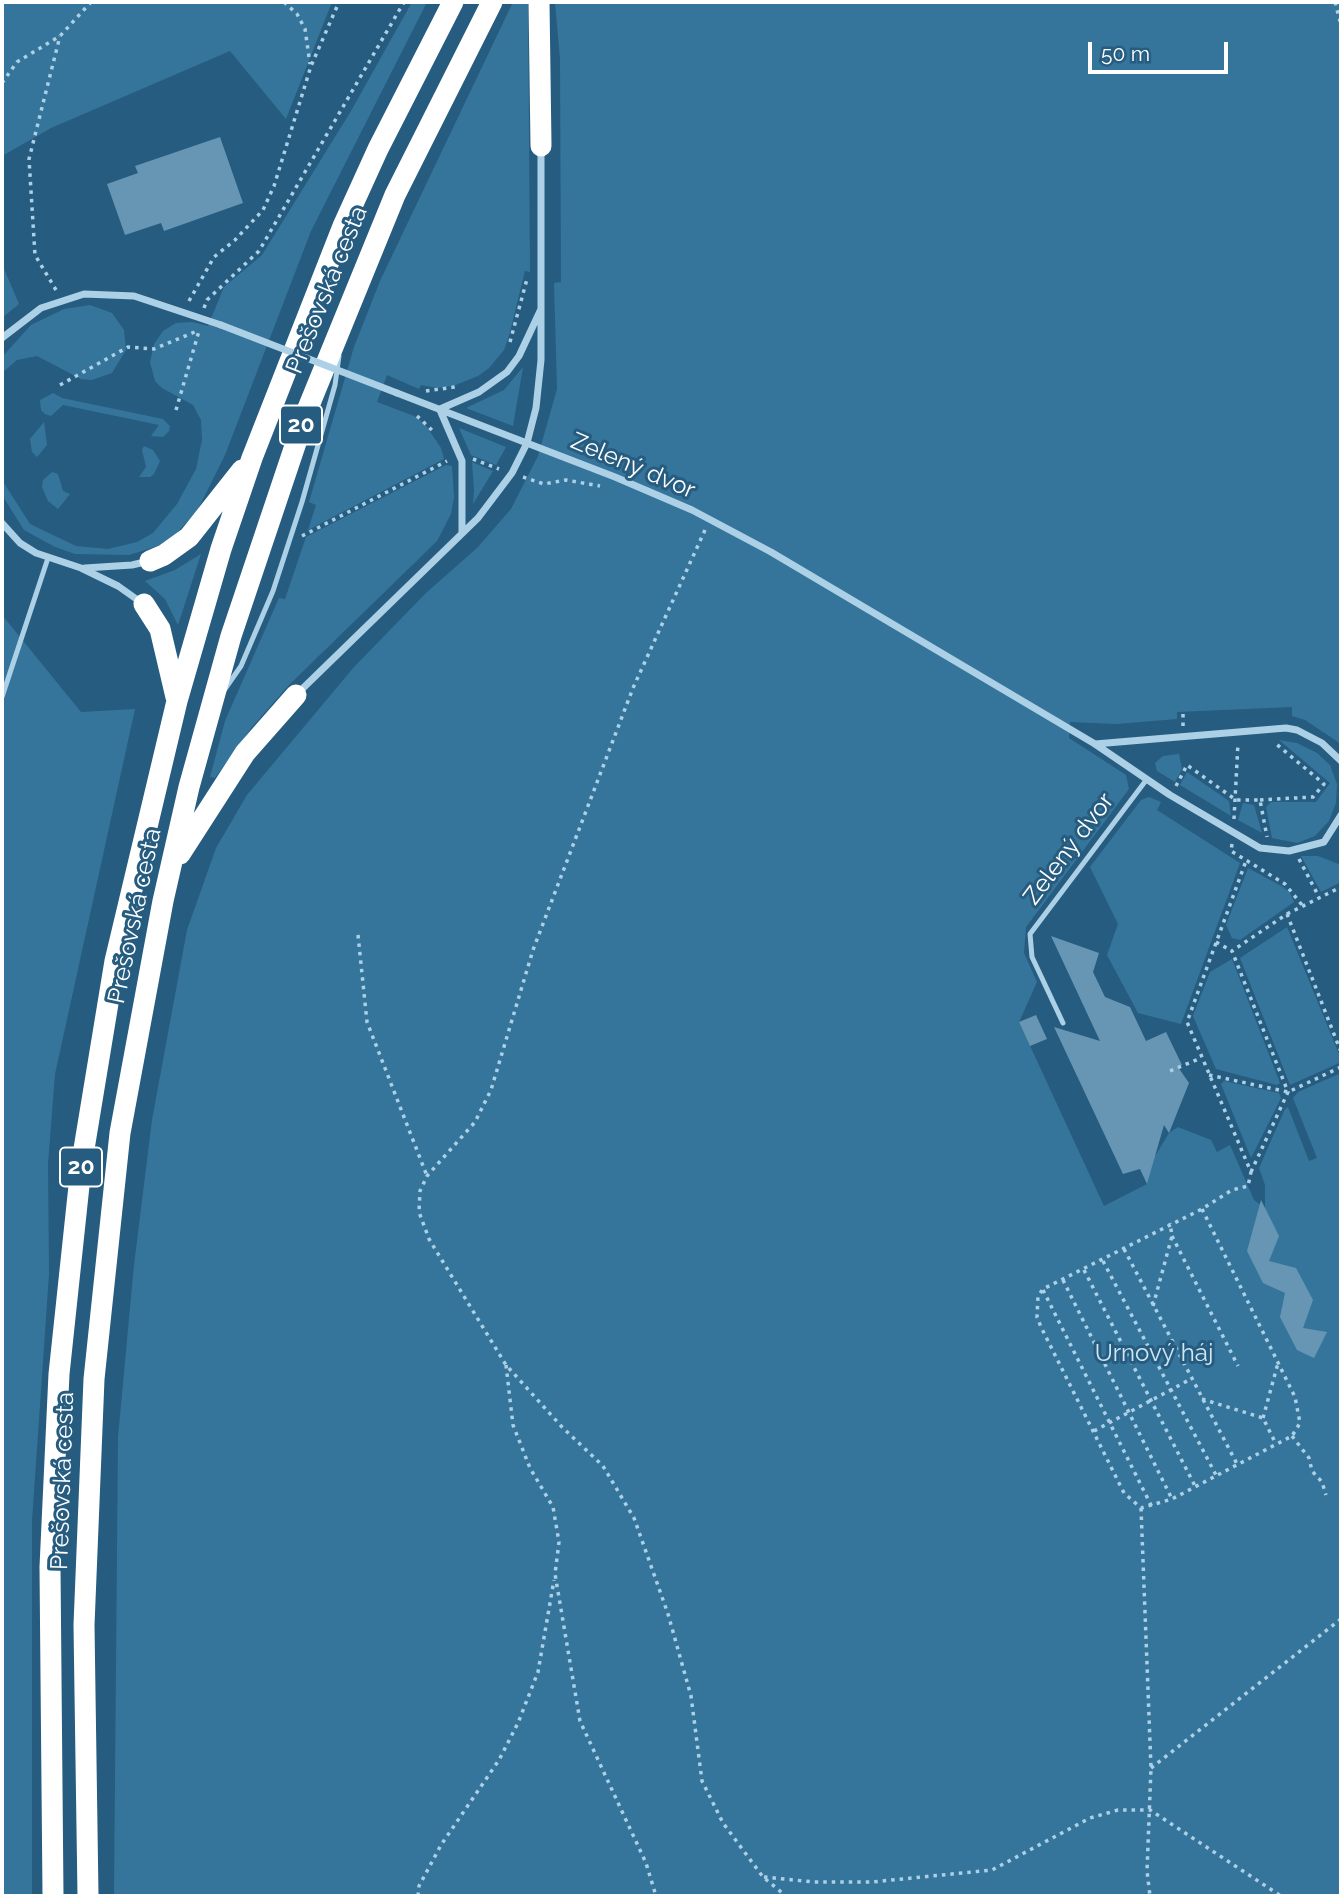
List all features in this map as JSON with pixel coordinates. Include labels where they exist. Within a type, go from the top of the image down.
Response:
[{"type":"highway","name":"Prešovská cesta","points":[[53,1896],[50,1567],[59,1374],[84,1143],[115,961],[177,701],[221,549],[253,458],[343,226],[378,149],[453,2]]},
{"type":"highway","name":"Prešovská cesta","points":[[89,1896],[84,1625],[94,1379],[120,1133],[170,870],[209,712],[274,500],[343,317],[395,195],[492,2]]},
{"type":"highway","points":[[539,2],[541,146]]},
{"type":"highway","points":[[150,561],[177,548],[189,537],[253,458]]},
{"type":"highway","points":[[144,604],[160,629],[177,701]]},
{"type":"highway","points":[[170,870],[245,753],[296,695]]},
{"type":"street","points":[[296,695],[478,518],[512,473],[527,443],[536,408],[543,303],[541,146]]},
{"type":"street","name":"Zelený dvor","points":[[61,299],[105,293],[134,296],[184,311],[527,443],[707,518],[771,552],[1095,744],[1232,833],[1274,852]]},
{"type":"street","points":[[2,338],[22,320],[61,299]]},
{"type":"street","points":[[462,534],[461,460],[440,409],[479,392],[507,372],[519,356],[543,303]]},
{"type":"street","points":[[2,523],[20,543],[48,558],[81,568],[118,586],[144,604]]},
{"type":"street","points":[[81,568],[132,565],[150,561]]},
{"type":"street","points":[[1095,744],[1272,728],[1297,730],[1322,743],[1341,760]]},
{"type":"street","points":[[1274,852],[1325,842],[1341,815]]},
{"type":"lane","points":[[2,697],[48,558]]},
{"type":"lane","name":"Zelený dvor","points":[[1063,1023],[1032,957],[1030,934],[1147,779]]},
{"type":"path","points":[[2,83],[17,62],[60,36],[91,2]]},
{"type":"path","points":[[284,2],[297,14],[304,29],[311,66]]},
{"type":"path","points":[[184,311],[214,257],[235,240],[263,210],[274,186],[311,66],[339,2]]},
{"type":"path","points":[[201,317],[207,300],[259,251],[404,2]]},
{"type":"path","points":[[1335,2],[1341,24]]},
{"type":"path","points":[[60,36],[29,159],[35,255],[61,299]]},
{"type":"path","points":[[506,352],[527,279],[543,280]]},
{"type":"path","points":[[176,410],[199,330]]},
{"type":"path","points":[[60,385],[128,347],[154,349],[199,330],[208,334]]},
{"type":"path","points":[[439,438],[417,415],[426,389],[462,385]]},
{"type":"path","points":[[445,450],[447,462]]},
{"type":"path","points":[[302,536],[447,462],[472,458],[544,484],[566,480],[607,488]]},
{"type":"path","points":[[707,518],[705,530],[633,688],[533,950],[491,1090],[475,1122],[427,1176],[420,1191],[419,1212],[429,1239],[506,1364],[562,1427],[603,1466],[634,1518],[668,1615],[691,1696],[702,1781],[723,1823],[763,1877],[786,1896]]},
{"type":"path","points":[[695,526],[705,530]]},
{"type":"path","points":[[1170,795],[1187,765],[1236,800],[1313,797],[1324,783],[1274,742],[1272,728]]},
{"type":"path","points":[[1239,730],[1231,851],[1285,884],[1301,905]]},
{"type":"path","points":[[1260,800],[1267,836],[1274,852]]},
{"type":"path","points":[[1294,850],[1319,897]]},
{"type":"path","points":[[1246,861],[1187,1022],[1251,1172]]},
{"type":"path","points":[[1232,951],[1301,905],[1341,887]]},
{"type":"path","points":[[1287,914],[1341,1052]]},
{"type":"path","points":[[358,935],[367,1022],[427,1176]]},
{"type":"path","points":[[1150,1896],[1147,1871],[1151,1768],[1142,1508],[1125,1493],[1037,1317],[1038,1296],[1043,1289],[1202,1209],[1232,1190],[1248,1186],[1251,1172],[1288,1092],[1232,951],[1216,942]]},
{"type":"path","points":[[1170,1071],[1202,1058]]},
{"type":"path","points":[[1209,1075],[1288,1092],[1341,1068]]},
{"type":"path","points":[[1142,1508],[1172,1499],[1292,1436],[1300,1423],[1300,1411],[1202,1209]]},
{"type":"path","points":[[1170,1223],[1172,1236],[1238,1366]]},
{"type":"path","points":[[1153,1308],[1172,1236]]},
{"type":"path","points":[[1124,1249],[1237,1464]]},
{"type":"path","points":[[1103,1260],[1216,1475]]},
{"type":"path","points":[[1084,1270],[1195,1486]]},
{"type":"path","points":[[1063,1280],[1172,1499]]},
{"type":"path","points":[[1043,1289],[1152,1507]]},
{"type":"path","points":[[1276,1444],[1263,1418],[1278,1363]]},
{"type":"path","points":[[418,1896],[419,1886],[441,1845],[499,1760],[518,1723],[538,1672],[555,1574],[559,1542],[552,1507],[530,1468],[513,1425],[506,1364]]},
{"type":"path","points":[[1094,1432],[1191,1379]]},
{"type":"path","points":[[1202,1399],[1263,1418]]},
{"type":"path","points":[[1292,1436],[1309,1458],[1312,1471],[1322,1482],[1326,1495]]},
{"type":"path","points":[[555,1574],[580,1721],[646,1863],[656,1896]]},
{"type":"path","points":[[1151,1768],[1341,1619]]},
{"type":"path","points":[[763,1877],[814,1882],[872,1882],[992,1870],[1090,1818],[1118,1810],[1150,1810],[1281,1896]]},
{"type":"green space","points":[[2,2],[332,2],[286,119],[230,51],[51,128],[2,156]]},
{"type":"green space","points":[[412,2],[427,2],[311,231],[225,455],[197,511],[172,538],[158,546],[129,555],[75,554],[55,547],[24,530],[2,495],[2,480],[30,524],[76,546],[108,549],[137,542],[153,533],[177,504],[196,469],[202,440],[201,420],[193,405],[162,388],[155,381],[150,362],[154,344],[163,331],[176,323],[192,322],[208,326],[224,287],[262,255],[351,111]]},
{"type":"green space","points":[[513,2],[528,2],[530,272],[525,271],[504,350],[489,368],[478,376],[453,386],[437,388],[421,385],[419,389],[387,375],[377,402],[414,416],[425,424],[441,448],[444,459],[308,530],[316,505],[309,502],[354,347],[380,281]]},
{"type":"green space","name":"Urnový háj","points":[[555,2],[1341,2],[1341,744],[1305,720],[1292,716],[1292,707],[1177,712],[1177,719],[1117,724],[1070,722],[1069,738],[1126,775],[1129,789],[1026,927],[1024,953],[1037,982],[1019,1022],[1104,1206],[1147,1184],[1154,1158],[1169,1133],[1178,1127],[1211,1140],[1217,1152],[1230,1145],[1254,1200],[1265,1208],[1265,1185],[1259,1168],[1285,1109],[1288,1107],[1309,1161],[1317,1158],[1293,1098],[1298,1092],[1341,1073],[1341,1896],[114,1896],[118,1437],[134,1265],[152,1120],[187,930],[216,848],[247,795],[354,667],[426,593],[478,547],[511,509],[538,456],[557,389],[554,283],[561,282],[560,59]]},
{"type":"green space","points":[[2,264],[19,304],[2,318]]},
{"type":"green space","points":[[90,305],[112,313],[124,330],[126,350],[112,373],[92,380],[81,379],[37,356],[17,360],[2,373],[2,357],[31,325],[64,309]]},
{"type":"green space","points":[[523,367],[513,426],[466,408],[504,390]]},
{"type":"green space","points":[[53,393],[62,398],[163,419],[170,426],[169,431],[163,437],[151,436],[159,425],[63,405],[51,416],[41,410],[40,400]]},
{"type":"green space","points":[[44,422],[47,445],[37,457],[32,452],[30,439]]},
{"type":"green space","points":[[459,428],[506,447],[496,465],[471,455]]},
{"type":"green space","points":[[144,446],[153,450],[160,461],[150,477],[139,477],[146,467],[142,450]]},
{"type":"green space","points":[[472,462],[493,471],[473,504],[474,490]]},
{"type":"green space","points":[[446,465],[452,466],[454,497],[451,514],[437,541],[289,685],[252,727],[215,778],[210,777],[225,721],[279,598],[285,599],[306,537]]},
{"type":"green space","points":[[52,472],[58,474],[63,491],[70,494],[58,509],[48,501],[42,487],[43,480]]},
{"type":"green space","points":[[201,554],[178,625],[165,599],[145,581],[175,570]]},
{"type":"green space","points":[[2,615],[81,712],[135,709],[55,1074],[48,1164],[49,1274],[32,1521],[32,1896],[2,1896]]},
{"type":"green space","points":[[1279,740],[1297,743],[1317,753],[1330,765],[1337,784],[1336,803],[1329,821],[1315,836],[1297,843],[1272,838],[1266,807],[1271,802],[1316,802],[1330,783]]},
{"type":"green space","points":[[1179,754],[1182,769],[1175,782],[1157,771],[1155,763],[1163,756]]},
{"type":"green space","points":[[1187,772],[1229,801],[1231,816],[1180,785]]},
{"type":"green space","points":[[1149,797],[1161,802],[1157,810],[1240,863],[1181,1024],[1138,1013],[1107,955],[1118,924],[1090,867],[1141,800]]},
{"type":"green space","points":[[1243,803],[1254,805],[1262,833],[1238,820]]},
{"type":"green space","points":[[1301,856],[1318,856],[1341,865],[1341,882],[1321,892]]},
{"type":"green space","points":[[1248,868],[1283,887],[1294,902],[1240,940],[1232,938],[1226,925]]},
{"type":"green space","points":[[1287,927],[1341,1059],[1339,1063],[1290,1085],[1240,958]]},
{"type":"green space","points":[[1232,959],[1280,1083],[1277,1085],[1216,1069],[1193,1016],[1210,972]]},
{"type":"green space","points":[[1224,1081],[1279,1093],[1281,1098],[1251,1158],[1221,1084]]},
{"type":"building","points":[[220,137],[243,203],[164,231],[161,223],[125,235],[107,184],[138,173],[135,166]]},
{"type":"building","points":[[1051,936],[1099,953],[1093,972],[1105,997],[1130,1007],[1146,1041],[1166,1032],[1182,1065],[1178,1067],[1189,1083],[1169,1133],[1164,1125],[1147,1184],[1140,1169],[1123,1174],[1054,1027],[1100,1041]]},
{"type":"building","points":[[1036,1015],[1047,1039],[1030,1046],[1019,1022]]},
{"type":"building","points":[[1261,1200],[1279,1236],[1269,1261],[1296,1268],[1313,1300],[1303,1328],[1327,1332],[1314,1358],[1297,1350],[1280,1317],[1285,1293],[1263,1283],[1247,1251]]}]
